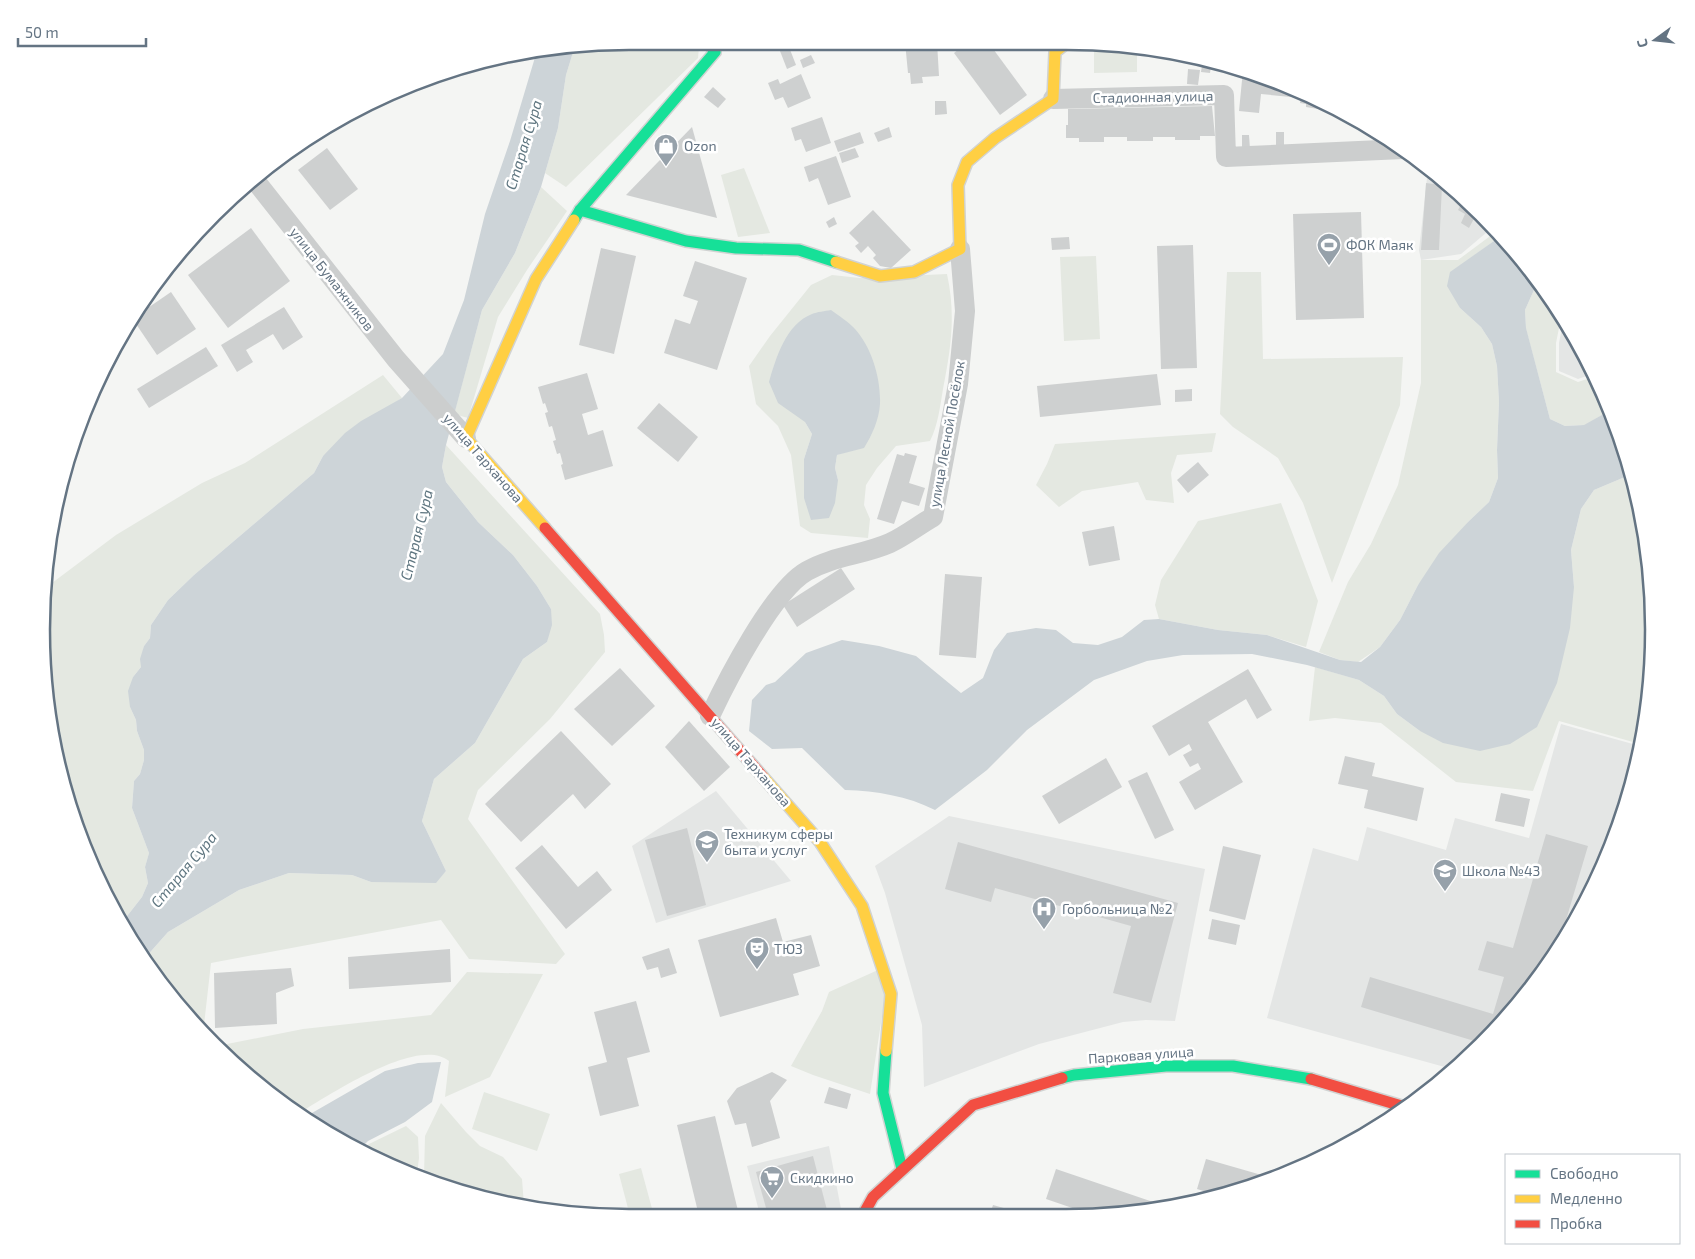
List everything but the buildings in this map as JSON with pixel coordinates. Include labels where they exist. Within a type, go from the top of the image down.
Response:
[{"type":"street","points":[[466,438],[536,279],[580,210],[712,50]]},
{"type":"street","points":[[580,210],[686,242],[736,248],[799,250],[880,276],[914,272],[960,249],[958,185],[967,162],[995,138],[1053,99],[1055,52],[1058,50]]},
{"type":"street","name":"Стадионная улица","points":[[1053,99],[1224,95],[1226,157],[1391,150]]},
{"type":"street","name":"улица Бумажников","points":[[258,185],[362,318],[412,377]]},
{"type":"street","name":"улица Лесной Посёлок","points":[[710,716],[724,685],[766,616],[786,590],[805,572],[826,562],[890,543],[933,517],[958,384],[965,311],[960,249]]},
{"type":"street","name":"улица Тарханова","points":[[412,377],[820,842],[862,906],[891,994],[883,1093],[902,1168]]},
{"type":"street","name":"Парковая улица","points":[[902,1168],[974,1106],[1074,1075],[1166,1066],[1233,1066],[1310,1079],[1396,1105]]},
{"type":"street","points":[[866,1209],[873,1197],[902,1168]]},
{"type":"shaded area","points":[[630,50],[699,50],[698,58],[566,187],[545,173],[558,128],[566,75],[573,53]]},
{"type":"shaded area","points":[[1094,51],[1137,55],[1137,72],[1094,73]]},
{"type":"shaded area","points":[[744,168],[770,233],[738,237],[721,175]]},
{"type":"shaded area","points":[[1427,177],[1448,194],[1487,232],[1461,254],[1421,260],[1419,250]]},
{"type":"shaded area","points":[[541,187],[567,211],[498,317],[468,418],[454,414],[482,310],[515,253]]},
{"type":"shaded area","points":[[1490,236],[1495,241],[1451,272],[1460,308],[1481,327],[1492,344],[1497,366],[1499,402],[1498,478],[1489,502],[1469,521],[1418,585],[1400,620],[1380,647],[1358,662],[1340,660],[1319,652],[1348,582],[1371,544],[1398,485],[1421,383],[1421,260],[1458,260]]},
{"type":"shaded area","points":[[1096,256],[1100,339],[1064,341],[1060,257]]},
{"type":"shaded area","points":[[1227,272],[1261,272],[1263,359],[1403,357],[1400,405],[1332,583],[1303,503],[1278,458],[1233,427],[1220,414]]},
{"type":"shaded area","points":[[947,274],[952,318],[948,360],[933,435],[930,441],[896,446],[877,468],[866,485],[864,505],[870,519],[868,538],[811,533],[800,526],[791,455],[778,426],[756,404],[749,366],[770,336],[811,285],[832,275],[860,278]],"holes":[[[805,422],[849,451],[837,455],[835,468],[838,480],[804,459],[812,434]]]},
{"type":"shaded area","points":[[1534,290],[1559,327],[1556,343],[1556,372],[1578,382],[1588,379],[1603,414],[1585,425],[1565,426],[1550,419],[1526,329],[1525,310]]},
{"type":"shaded area","points":[[1561,331],[1586,376],[1578,379],[1559,371],[1559,343]]},
{"type":"shaded area","points":[[383,375],[402,398],[323,456],[314,473],[194,575],[168,600],[151,625],[150,638],[144,646],[141,667],[133,677],[130,707],[136,720],[137,731],[144,750],[144,760],[140,774],[134,781],[132,808],[149,853],[145,867],[148,883],[142,897],[127,917],[94,851],[81,816],[61,743],[51,667],[52,583],[116,535],[202,483],[245,463]]},
{"type":"shaded area","points":[[1216,433],[1212,452],[1177,455],[1171,473],[1174,503],[1146,500],[1138,482],[1082,491],[1059,507],[1036,485],[1055,444]]},
{"type":"shaded area","points":[[446,445],[600,614],[605,652],[550,719],[478,790],[468,819],[565,954],[556,964],[469,959],[441,920],[211,963],[204,1023],[170,982],[149,953],[168,932],[239,890],[289,873],[352,875],[371,882],[436,882],[446,871],[422,821],[434,779],[475,743],[523,659],[547,642],[551,609],[537,586],[513,555],[478,522],[446,482],[442,467]]},
{"type":"shaded area","points":[[1624,477],[1634,516],[1644,592],[1645,630],[1644,667],[1634,742],[1559,721],[1533,791],[1456,782],[1381,723],[1335,718],[1309,721],[1315,667],[1359,680],[1384,696],[1397,714],[1420,731],[1574,587],[1571,550],[1581,509],[1594,490]]},
{"type":"shaded area","points":[[1281,503],[1318,601],[1306,647],[1267,635],[1218,630],[1159,619],[1155,605],[1161,580],[1198,521]]},
{"type":"shaded area","name":"Школа №43","points":[[1561,724],[1634,744],[1614,816],[1601,851],[1567,919],[1525,982],[1501,1012],[1445,1067],[1267,1018],[1313,848],[1358,861],[1367,827],[1446,850],[1455,818],[1529,838]]},
{"type":"shaded area","name":"Техникум сферы быта и услуг","points":[[716,791],[791,881],[656,923],[632,846]]},
{"type":"shaded area","name":"Горбольница №2","points":[[949,816],[1205,869],[1175,1021],[1146,1020],[1123,1022],[1039,1044],[924,1087],[922,1025],[885,893],[875,866]]},
{"type":"shaded area","points":[[878,970],[885,997],[870,1094],[791,1066],[822,1011],[829,992]]},
{"type":"shaded area","points":[[467,972],[543,974],[490,1077],[445,1097],[449,1061],[435,1055],[417,1056],[373,1071],[305,1109],[247,1065],[226,1044],[303,1029],[431,1015]]},
{"type":"shaded area","points":[[484,1092],[550,1114],[537,1151],[472,1129]]},
{"type":"shaded area","points":[[441,1103],[480,1146],[503,1157],[522,1179],[524,1199],[480,1189],[424,1171],[425,1136]]},
{"type":"shaded area","points":[[406,1126],[418,1137],[418,1169],[373,1149],[367,1146]]},
{"type":"shaded area","points":[[829,1146],[841,1209],[758,1209],[747,1166]]},
{"type":"shaded area","points":[[641,1168],[652,1209],[628,1209],[619,1174]]},
{"type":"water","name":"Старая Сура","points":[[573,53],[566,75],[558,128],[541,187],[515,253],[482,310],[446,445],[442,467],[446,482],[478,522],[513,555],[537,586],[551,609],[552,625],[547,642],[523,659],[475,743],[434,779],[422,821],[446,871],[436,883],[371,882],[352,875],[289,873],[239,890],[168,932],[149,953],[127,917],[142,897],[148,883],[145,867],[149,853],[132,808],[134,781],[140,774],[144,760],[144,750],[137,731],[136,720],[130,707],[128,691],[133,677],[141,667],[140,659],[144,646],[150,638],[151,625],[168,600],[194,575],[314,473],[323,456],[345,433],[361,421],[402,398],[443,354],[464,300],[485,214],[510,141],[535,58]]},
{"type":"water","points":[[1495,240],[1501,247],[1534,290],[1525,310],[1526,328],[1550,419],[1565,426],[1584,425],[1603,414],[1624,477],[1594,490],[1581,509],[1571,550],[1574,587],[1570,628],[1557,683],[1537,727],[1510,744],[1480,751],[1443,743],[1420,731],[1397,714],[1384,696],[1359,680],[1307,665],[1252,654],[1183,655],[1147,661],[1094,680],[1027,730],[987,770],[935,810],[914,801],[892,795],[845,790],[802,748],[772,749],[749,731],[752,700],[766,685],[775,682],[806,653],[842,640],[879,646],[916,656],[961,693],[983,678],[994,650],[1007,633],[1036,628],[1056,630],[1073,643],[1098,645],[1122,637],[1144,620],[1159,619],[1218,630],[1267,635],[1340,660],[1361,662],[1380,647],[1400,620],[1418,585],[1439,553],[1489,502],[1498,478],[1499,402],[1497,366],[1492,344],[1481,327],[1460,308],[1447,286],[1450,272]]},
{"type":"water","points":[[831,310],[853,326],[871,354],[879,384],[880,404],[875,427],[864,448],[837,455],[835,468],[838,480],[835,503],[829,518],[811,520],[804,498],[804,459],[812,434],[805,422],[778,403],[769,382],[783,343],[795,325],[812,314]]},
{"type":"water","points":[[441,1062],[432,1102],[405,1122],[365,1144],[312,1113],[385,1071],[418,1063]]},
{"type":"traffic: fast","points":[[574,220],[580,210],[715,52],[714,50]]},
{"type":"traffic: fast","points":[[580,210],[686,241],[736,248],[799,250],[836,262]]},
{"type":"traffic: fast","points":[[886,1051],[883,1093],[902,1169]]},
{"type":"traffic: fast","points":[[1062,1078],[1074,1075],[1166,1066],[1233,1066],[1311,1079]]},
{"type":"traffic: slow","points":[[836,262],[880,276],[914,272],[960,249],[958,185],[967,162],[995,138],[1053,99],[1055,52],[1058,50]]},
{"type":"traffic: slow","points":[[545,528],[466,438],[536,279],[574,220]]},
{"type":"traffic: slow","points":[[763,777],[820,842],[862,906],[891,994],[886,1051]]},
{"type":"traffic: jam","points":[[545,528],[763,777]]},
{"type":"traffic: jam","points":[[866,1209],[873,1197],[973,1105],[1062,1078]]},
{"type":"traffic: jam","points":[[1311,1079],[1396,1104]]},
{"type":"place","name":"Ozon","points":[[666,167]]},
{"type":"place","name":"ФОК Маяк","points":[[1329,266]]},
{"type":"place","name":"Техникум сферы быта и услуг","points":[[707,863]]},
{"type":"place","name":"Школа №43","points":[[1445,892]]},
{"type":"place","name":"Горбольница №2","points":[[1044,930]]},
{"type":"place","name":"ТЮЗ","points":[[757,970]]},
{"type":"place","name":"Скидкино","points":[[772,1199]]}]
